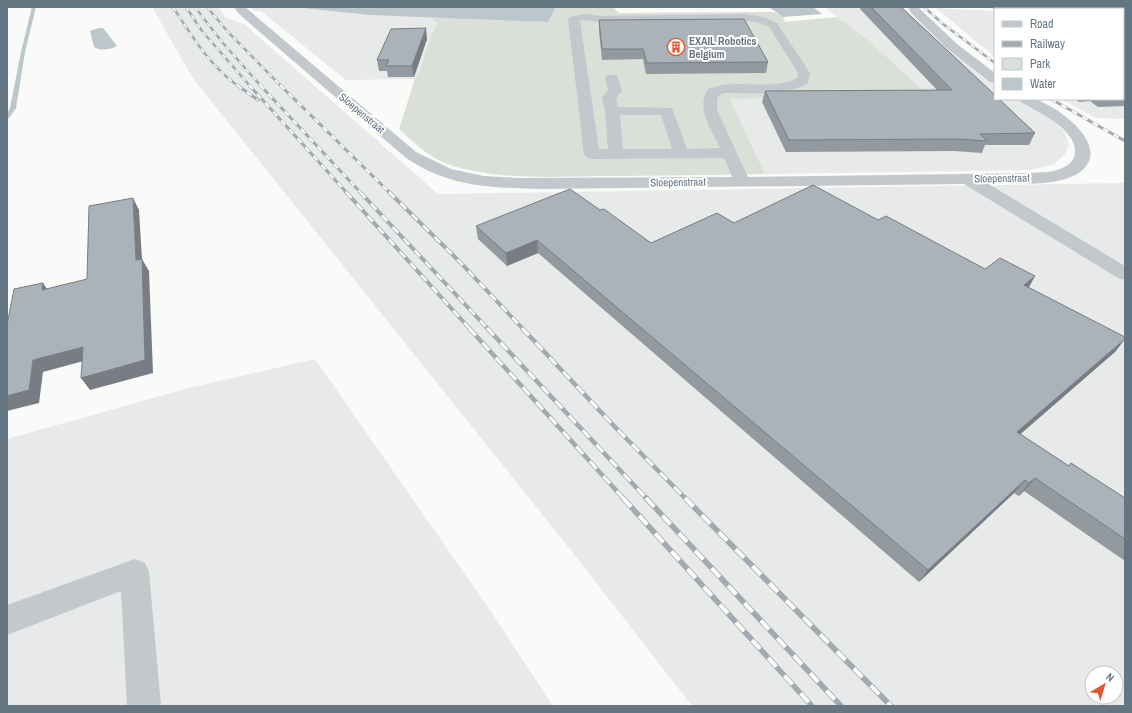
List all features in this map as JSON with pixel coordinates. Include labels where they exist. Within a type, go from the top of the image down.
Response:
[{"type":"street","name":"Sloepenstraat","points":[[239,7],[243,12],[411,154],[430,166],[450,175],[489,182],[542,184],[968,179],[1055,176],[1073,169],[1082,161],[1084,152],[1081,141],[1075,133],[1055,116],[1028,100]]},
{"type":"street","points":[[916,7],[914,9],[915,11],[953,47],[994,78]]},
{"type":"street","points":[[994,7],[1016,8]]},
{"type":"street","points":[[729,153],[592,154],[574,19],[584,17],[601,19],[734,17],[767,21],[773,26],[804,74],[803,80],[792,86],[724,89],[713,92],[710,99],[710,110],[742,181]]},
{"type":"street","points":[[612,78],[615,91],[609,97],[612,111],[616,154]]},
{"type":"street","points":[[612,111],[667,111],[681,154]]},
{"type":"street","points":[[968,179],[1125,274]]},
{"type":"street","points":[[7,620],[135,572],[144,706]]},
{"type":"shaded area","points":[[152,7],[218,7],[226,18],[244,24],[438,194],[1125,183],[1125,706],[692,706],[577,558],[192,77]]},
{"type":"shaded area","points":[[251,7],[293,7],[370,15],[432,17],[437,23],[426,49],[420,71],[415,79],[346,80],[261,11],[254,11]]},
{"type":"shaded area","points":[[835,7],[902,7],[981,74],[994,82],[994,100],[1022,100],[1050,118],[1064,131],[1069,144],[1065,154],[1053,165],[1030,170],[765,174],[730,99],[930,98],[867,39],[826,9]]},
{"type":"shaded area","points":[[936,8],[994,11],[994,56]]},
{"type":"shaded area","points":[[1124,16],[1125,119],[1096,118],[1063,100],[1124,100]]},
{"type":"shaded area","points":[[315,359],[492,613],[553,706],[7,706],[7,439],[185,389]]},
{"type":"green space","points":[[613,7],[619,13],[775,12],[783,17],[785,22],[837,17],[867,39],[931,98],[730,99],[765,174],[544,177],[487,173],[468,170],[443,162],[423,150],[399,129],[415,79],[420,71],[426,49],[437,23],[432,17],[548,22],[556,8]]},
{"type":"water","points":[[293,7],[556,7],[548,22],[370,15]]},
{"type":"water","points":[[769,7],[813,7],[822,14],[783,17]]},
{"type":"water","points":[[103,28],[117,46],[106,50],[94,47],[90,31]]},
{"type":"building","points":[[871,7],[901,7],[994,94],[994,100],[1000,100],[1035,133],[980,134],[987,141],[959,139],[789,140],[765,91],[952,90]]},
{"type":"building","points":[[1124,18],[1125,18],[1124,95]]},
{"type":"building","name":"EXAIL Robotics Belgium","points":[[744,19],[768,62],[647,63],[643,49],[602,49],[599,20]]},
{"type":"building","points":[[426,28],[412,66],[386,66],[389,60],[377,60],[391,29]]},
{"type":"building","points":[[813,185],[878,220],[886,216],[985,269],[1000,258],[1035,276],[1024,285],[1125,337],[1125,339],[1017,432],[1069,466],[1071,463],[1125,498],[1125,539],[1035,478],[1029,483],[1025,480],[928,570],[537,240],[506,253],[476,226],[570,189],[600,210],[604,209],[651,243],[717,213],[734,223]]},
{"type":"building","points":[[133,198],[136,260],[142,259],[145,360],[81,378],[83,347],[33,360],[29,390],[7,396],[7,325],[14,289],[43,283],[42,290],[87,279],[89,206]]},
{"type":"waterway","points":[[7,117],[13,108],[23,52],[34,7]]},
{"type":"railway","points":[[173,7],[202,50],[218,69],[238,86]]},
{"type":"railway","points":[[186,7],[202,31],[250,86]]},
{"type":"railway","points":[[195,7],[222,42],[261,86]]},
{"type":"railway","points":[[207,7],[228,32],[281,86]]},
{"type":"railway","points":[[924,7],[943,24],[994,62]]},
{"type":"railway","points":[[237,85],[258,100]]},
{"type":"railway","points":[[249,85],[347,193]]},
{"type":"railway","points":[[260,85],[361,193]]},
{"type":"railway","points":[[281,86],[390,193]]},
{"type":"railway","points":[[1053,100],[1125,141]]},
{"type":"railway","points":[[346,192],[470,329]]},
{"type":"railway","points":[[360,192],[488,329]]},
{"type":"railway","points":[[389,192],[459,261],[523,329]]},
{"type":"railway","points":[[469,328],[624,499]]},
{"type":"railway","points":[[487,328],[647,499]]},
{"type":"railway","points":[[522,328],[615,427],[686,499]]},
{"type":"railway","points":[[623,498],[812,706]]},
{"type":"railway","points":[[646,498],[841,706]]},
{"type":"railway","points":[[685,498],[891,706]]},
{"type":"place","name":"EXAIL Robotics Belgium","points":[[676,47]]}]
